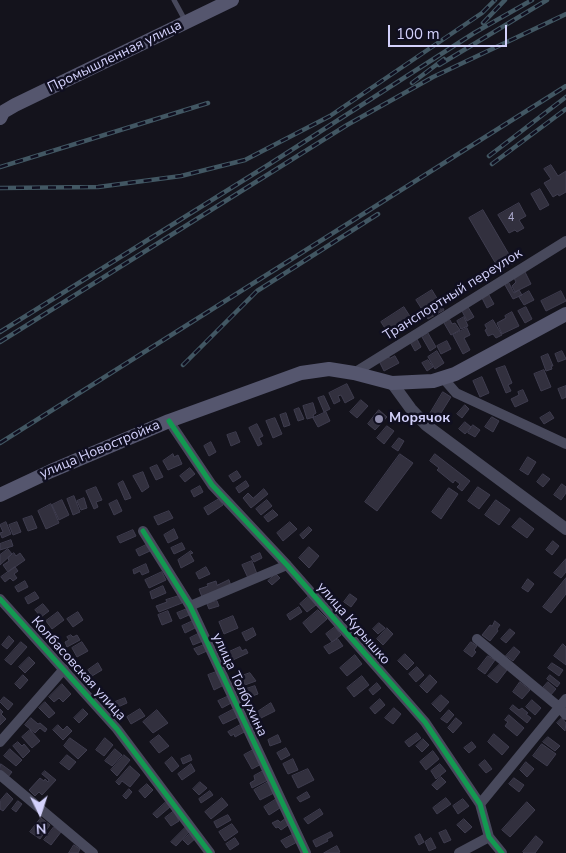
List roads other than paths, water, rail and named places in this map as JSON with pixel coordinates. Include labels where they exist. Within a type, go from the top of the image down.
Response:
[{"type":"main road","name":"Промышленная улица","points":[[0,118],[3,112],[15,105],[232,0]]},
{"type":"main road","name":"улица Новостройка","points":[[0,495],[51,470],[169,421],[301,373],[329,369],[354,373],[392,383],[433,381],[455,374],[566,314]]},
{"type":"street","name":"Транспортный переулок","points":[[354,373],[566,241]]},
{"type":"street","points":[[443,378],[456,392],[566,444]]},
{"type":"street","points":[[392,383],[411,409],[426,425],[566,529]]},
{"type":"street","name":"улица Курышко","points":[[169,421],[212,485],[287,565],[425,722],[480,804],[489,838],[502,853]]},
{"type":"street","name":"улица Толбухина","points":[[143,531],[190,606],[306,853]]},
{"type":"street","points":[[190,606],[287,565]]},
{"type":"street","name":"Колбасовская улица","points":[[0,599],[117,729],[210,853]]},
{"type":"street","points":[[477,639],[564,707],[480,804]]},
{"type":"street","points":[[0,742],[64,669]]},
{"type":"street","points":[[0,775],[87,851]]},
{"type":"street","points":[[459,853],[489,838]]},
{"type":"lane","points":[[174,0],[186,22]]},
{"type":"railway","points":[[0,188],[98,187],[181,176],[245,160],[330,116],[482,13],[495,0]]},
{"type":"railway","points":[[483,23],[505,0]]},
{"type":"railway","points":[[0,332],[268,165],[474,33],[532,0]]},
{"type":"railway","points":[[439,65],[547,0]]},
{"type":"railway","points":[[0,342],[347,125],[433,77],[566,14]]},
{"type":"railway","points":[[412,83],[444,59]]},
{"type":"railway","points":[[0,443],[566,86]]},
{"type":"railway","points":[[489,156],[566,97]]},
{"type":"railway","points":[[0,167],[208,103]]},
{"type":"railway","points":[[492,164],[566,109]]},
{"type":"railway","points":[[183,365],[257,291],[378,214]]},
{"type":"place","name":"Морячок","points":[[379,419]]}]
